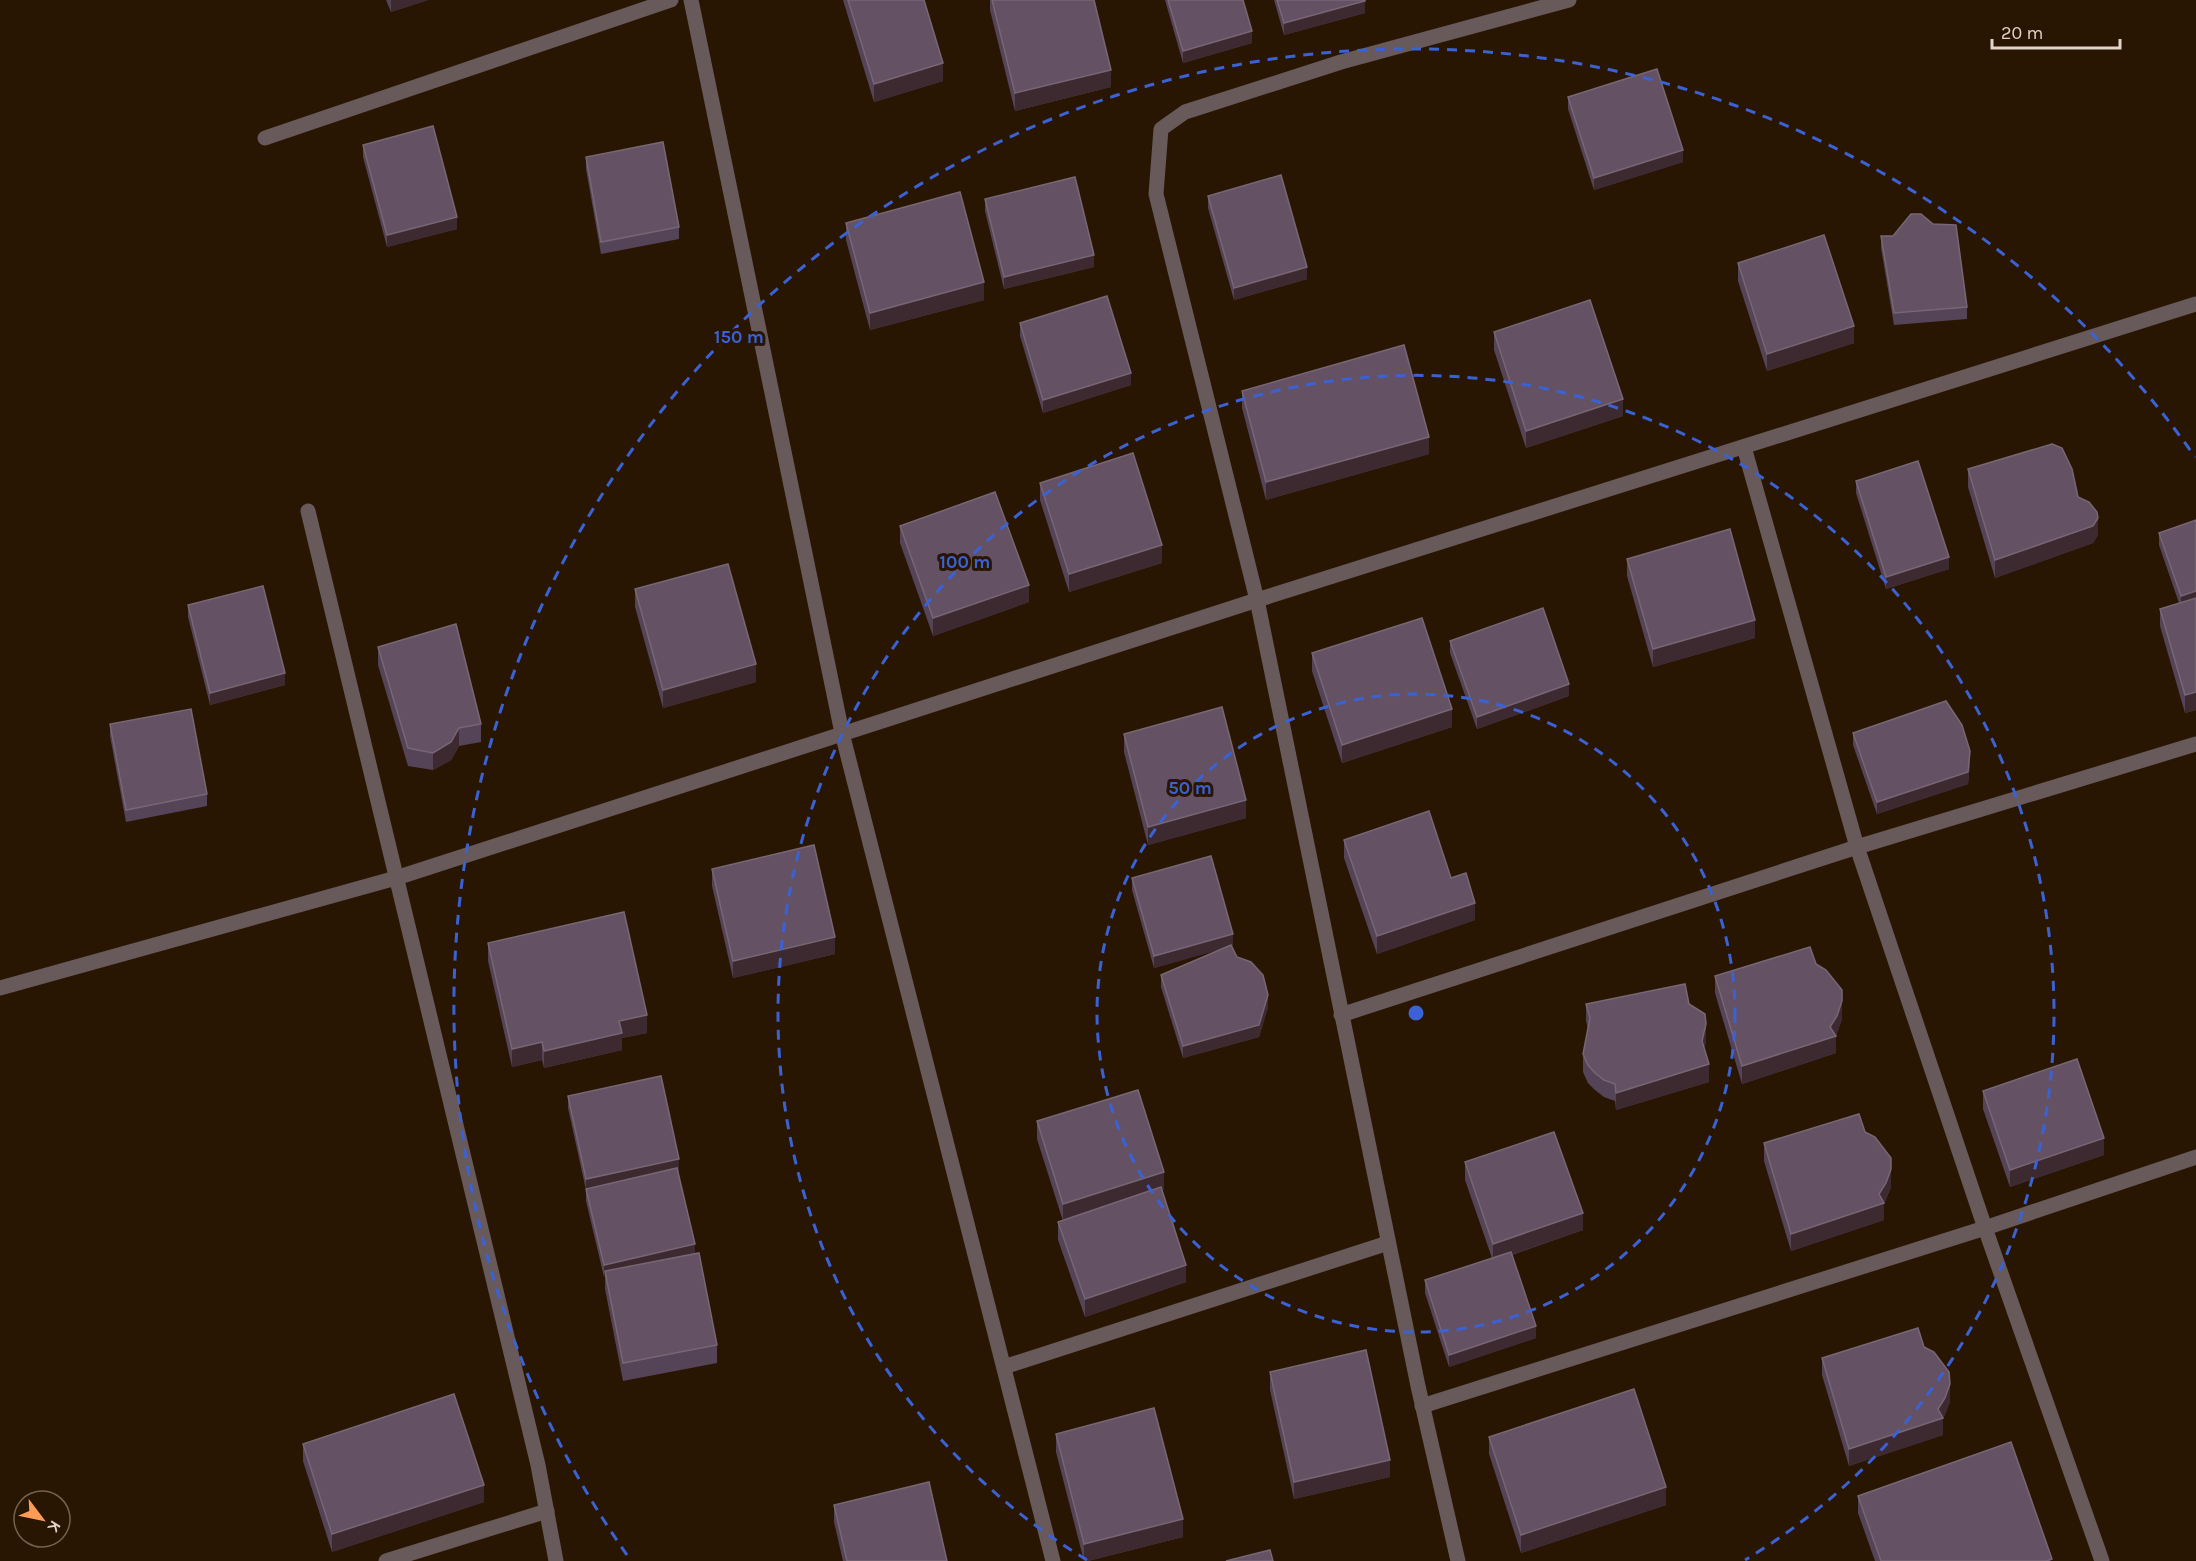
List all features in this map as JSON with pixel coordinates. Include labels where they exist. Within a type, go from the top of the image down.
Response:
[{"type":"street","points":[[265,138],[671,0]]},
{"type":"street","points":[[691,0],[842,733],[1053,1561]]},
{"type":"street","points":[[1458,1561],[1422,1406],[1257,600],[1156,194],[1161,129],[1185,112],[1341,62],[1569,0]]},
{"type":"street","points":[[0,988],[396,878],[1257,600],[2196,304]]},
{"type":"street","points":[[1744,447],[1857,847],[1985,1228],[2102,1561]]},
{"type":"street","points":[[308,511],[538,1465],[556,1561]]},
{"type":"street","points":[[1341,1015],[1857,847],[2196,744]]},
{"type":"street","points":[[1422,1406],[1985,1228],[2196,1157]]},
{"type":"street","points":[[1004,1367],[1388,1243]]},
{"type":"street","points":[[386,1561],[547,1511]]},
{"type":"building","points":[[848,0],[924,0],[943,63],[874,84]]},
{"type":"building","points":[[992,0],[1094,0],[1111,70],[1015,93]]},
{"type":"building","points":[[1168,0],[1243,0],[1252,31],[1183,51]]},
{"type":"building","points":[[1277,0],[1365,0],[1365,1],[1284,23]]},
{"type":"building","points":[[1657,69],[1683,150],[1594,178],[1568,97]]},
{"type":"building","points":[[433,126],[457,217],[387,235],[363,145]]},
{"type":"building","points":[[663,142],[679,227],[601,242],[586,157]]},
{"type":"building","points":[[1281,175],[1307,267],[1234,288],[1208,196]]},
{"type":"building","points":[[1075,177],[1094,255],[1004,277],[985,199]]},
{"type":"building","points":[[960,192],[984,282],[870,313],[846,223]]},
{"type":"building","points":[[1911,214],[1921,214],[1933,224],[1956,225],[1967,307],[1894,313],[1881,236],[1893,236]]},
{"type":"building","points":[[1824,235],[1854,326],[1767,354],[1738,263]]},
{"type":"building","points":[[1107,296],[1131,373],[1043,400],[1020,323]]},
{"type":"building","points":[[1590,300],[1623,399],[1526,431],[1494,332]]},
{"type":"building","points":[[1404,345],[1429,437],[1266,482],[1242,391]]},
{"type":"building","points":[[2052,444],[2062,448],[2072,469],[2078,497],[2089,502],[2097,512],[2098,518],[2093,526],[1995,560],[1968,469]]},
{"type":"building","points":[[1133,453],[1162,545],[1069,574],[1040,483]]},
{"type":"building","points":[[1918,461],[1949,557],[1886,577],[1856,481]]},
{"type":"building","points":[[995,492],[1029,585],[933,618],[900,526]]},
{"type":"building","points":[[2196,520],[2196,591],[2181,596],[2159,533]]},
{"type":"building","points":[[1730,529],[1755,620],[1653,649],[1627,559]]},
{"type":"building","points":[[728,564],[756,664],[663,690],[635,589]]},
{"type":"building","points":[[263,586],[285,673],[210,693],[188,605]]},
{"type":"building","points":[[2196,598],[2196,692],[2185,695],[2160,609]]},
{"type":"building","points":[[1543,608],[1569,684],[1477,717],[1450,641]]},
{"type":"building","points":[[1422,618],[1452,709],[1342,745],[1312,653]]},
{"type":"building","points":[[456,624],[481,724],[459,728],[451,742],[433,753],[408,748],[378,647]]},
{"type":"building","points":[[1946,701],[1962,725],[1970,751],[1968,772],[1877,802],[1853,733]]},
{"type":"building","points":[[1222,707],[1246,800],[1148,827],[1124,734]]},
{"type":"building","points":[[191,709],[207,794],[126,810],[110,724]]},
{"type":"building","points":[[1429,811],[1451,878],[1466,873],[1475,903],[1377,936],[1344,840]]},
{"type":"building","points":[[814,845],[835,937],[733,961],[712,869]]},
{"type":"building","points":[[1211,856],[1233,934],[1154,956],[1132,878]]},
{"type":"building","points":[[624,912],[647,1015],[619,1021],[622,1033],[544,1051],[542,1042],[512,1049],[488,943]]},
{"type":"building","points":[[1231,945],[1237,957],[1251,962],[1263,975],[1268,995],[1259,1025],[1183,1046],[1161,975]]},
{"type":"building","points":[[1810,947],[1816,964],[1826,970],[1842,990],[1842,1001],[1830,1027],[1836,1036],[1742,1066],[1715,976]]},
{"type":"building","points":[[1685,984],[1689,1004],[1705,1014],[1706,1024],[1702,1041],[1709,1064],[1616,1093],[1615,1084],[1595,1073],[1583,1054],[1590,1018],[1586,1004]]},
{"type":"building","points":[[2077,1059],[2104,1138],[2010,1170],[1983,1091]]},
{"type":"building","points":[[661,1076],[679,1159],[586,1179],[568,1096]]},
{"type":"building","points":[[1138,1090],[1164,1172],[1063,1204],[1037,1121]]},
{"type":"building","points":[[1859,1114],[1865,1132],[1875,1137],[1891,1158],[1891,1169],[1879,1194],[1884,1203],[1791,1234],[1764,1143]]},
{"type":"building","points":[[1554,1132],[1583,1213],[1493,1244],[1465,1162]]},
{"type":"building","points":[[677,1168],[695,1244],[604,1265],[586,1189]]},
{"type":"building","points":[[1161,1187],[1186,1265],[1085,1299],[1058,1222]]},
{"type":"building","points":[[1511,1252],[1536,1326],[1449,1355],[1425,1280]]},
{"type":"building","points":[[699,1253],[717,1345],[623,1363],[605,1271]]},
{"type":"building","points":[[1918,1328],[1924,1347],[1934,1352],[1949,1372],[1950,1384],[1938,1409],[1943,1418],[1849,1449],[1822,1358]]},
{"type":"building","points":[[1366,1350],[1390,1460],[1294,1482],[1270,1372]]},
{"type":"building","points":[[1634,1389],[1666,1487],[1521,1535],[1489,1437]]},
{"type":"building","points":[[454,1394],[484,1485],[332,1534],[303,1444]]},
{"type":"building","points":[[1154,1408],[1183,1519],[1084,1544],[1056,1434]]},
{"type":"building","points":[[2011,1442],[2052,1559],[2046,1561],[1881,1561],[1858,1496]]},
{"type":"building","points":[[929,1482],[947,1561],[847,1561],[834,1505]]},
{"type":"building","points":[[1270,1550],[1273,1561],[1226,1561]]}]
